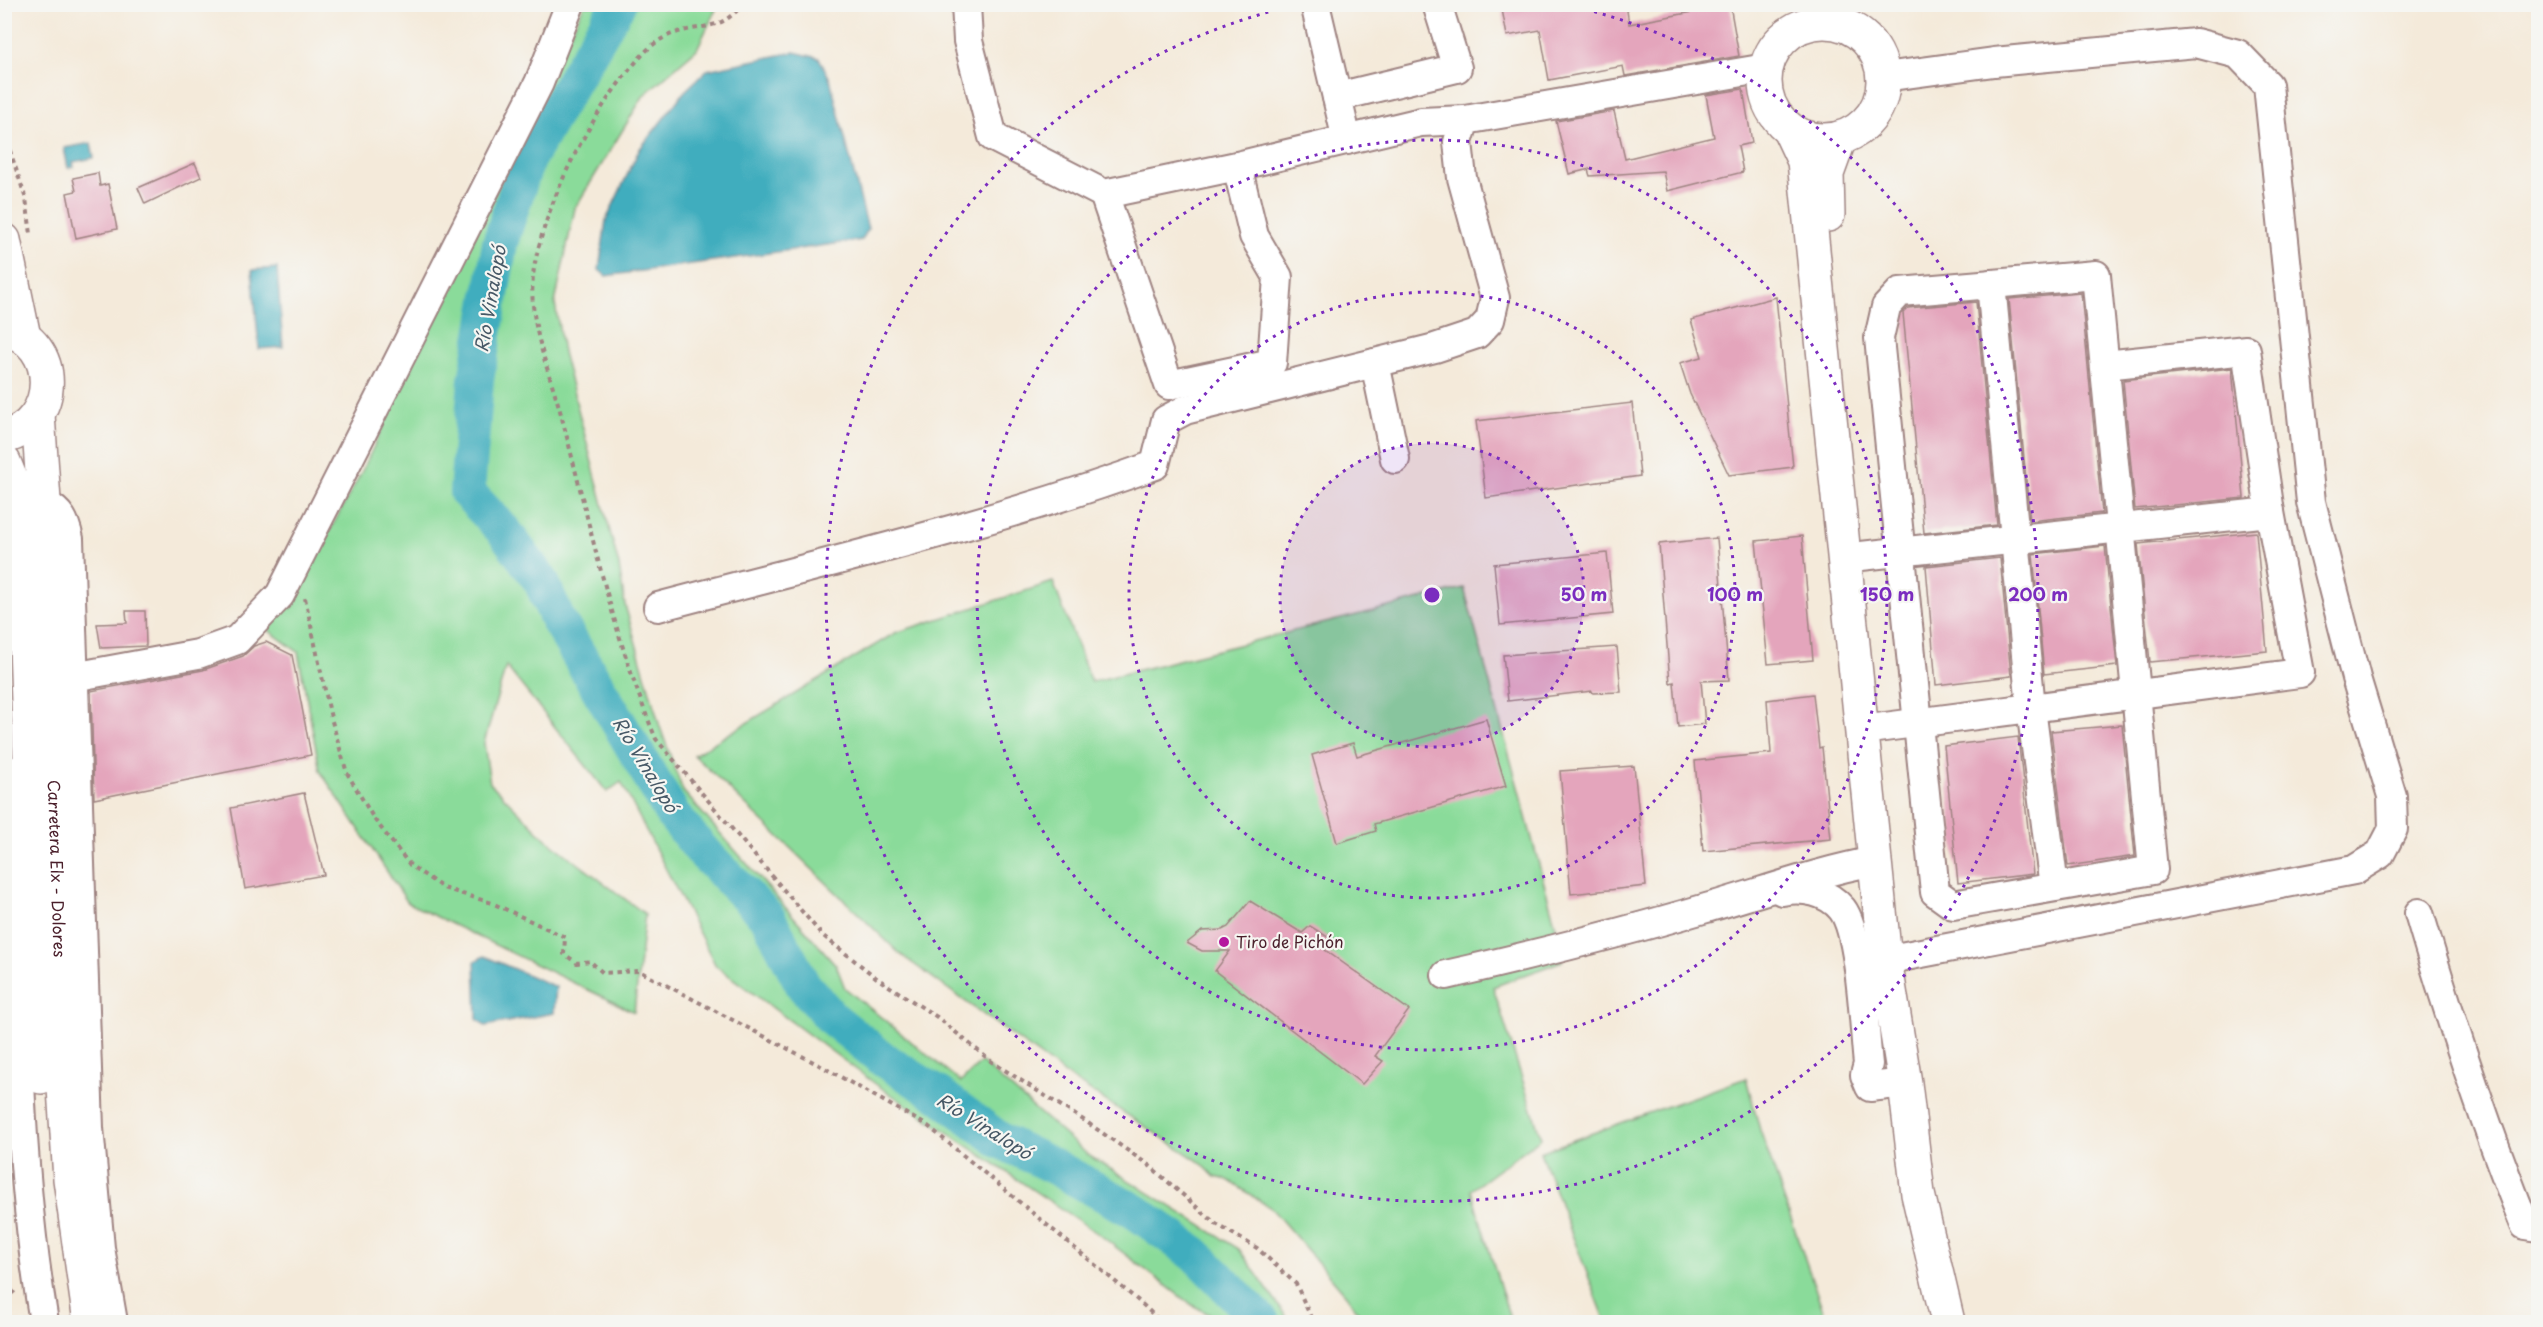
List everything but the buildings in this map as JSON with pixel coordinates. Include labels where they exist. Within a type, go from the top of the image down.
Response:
[{"type":"main road","points":[[1789,129],[1813,139],[1840,138],[1865,124],[1875,112],[1880,100],[1884,77],[1879,58],[1869,42],[1853,28],[1802,14],[1780,40],[1766,68],[1764,80],[1768,102],[1775,115],[1789,129],[1804,161],[1875,861],[1892,959]]},
{"type":"main road","points":[[1840,138],[1827,174],[1827,203],[1877,728],[1892,959],[1918,1194],[1943,1321]]},
{"type":"main road","points":[[4,240],[14,333],[36,349],[45,364],[48,381],[45,399],[38,415],[20,431],[4,437]]},
{"type":"main road","name":"Carretera Elx - Dolores","points":[[38,415],[44,503],[64,1100],[70,1179],[90,1323]]},
{"type":"main road","name":"Carretera Elx - Dolores","points":[[4,462],[15,489],[22,528],[45,1162],[67,1323]]},
{"type":"street","points":[[73,677],[198,654],[237,640],[280,595],[539,83],[570,4]]},
{"type":"street","points":[[966,4],[968,41],[993,137],[1104,194],[1237,166],[1421,122],[1465,120],[1766,68]]},
{"type":"street","points":[[1315,4],[1347,140]]},
{"type":"street","points":[[1337,97],[1457,69],[1437,4]]},
{"type":"street","points":[[1884,77],[1994,62],[2196,43],[2238,54],[2268,85],[2310,487],[2356,678],[2392,796],[2393,829],[2380,854],[2354,870],[1892,959]]},
{"type":"street","points":[[658,607],[933,534],[1103,483],[1155,465],[1166,420],[1185,410],[1435,348],[1477,333],[1490,320],[1495,298],[1462,178],[1458,142],[1465,120]]},
{"type":"street","points":[[1104,194],[1169,385],[1272,363],[1278,276],[1254,236],[1237,166]]},
{"type":"street","points":[[2097,274],[2105,364],[2153,870],[1953,905],[1935,892],[1879,338],[1886,307],[1900,292],[2097,274]]},
{"type":"street","points":[[1991,284],[2031,708],[2054,887]]},
{"type":"street","points":[[1877,728],[2300,673],[2269,504],[2247,350],[2105,364]]},
{"type":"street","points":[[1375,363],[1395,459]]},
{"type":"street","points":[[1860,556],[2120,528],[2269,504],[2310,487]]},
{"type":"street","points":[[44,503],[58,511],[65,524],[69,540],[89,1128],[100,1248],[113,1323]]},
{"type":"street","points":[[26,635],[14,676],[17,1017],[24,1157],[35,1265],[44,1323]]},
{"type":"street","points":[[1446,975],[1476,959],[1635,936],[1828,870],[1875,861]]},
{"type":"street","points":[[1739,899],[1793,889],[1813,891],[1842,909],[1852,930],[1856,952],[1868,1064],[1865,1075],[1870,1087],[1905,1083]]},
{"type":"street","points":[[2419,913],[2441,990],[2497,1156],[2525,1225],[2538,1227]]},
{"type":"path","points":[[745,4],[721,22],[674,32],[646,51],[603,106],[569,170],[550,214],[535,264],[533,313],[542,358],[562,419],[607,598],[653,729],[676,764],[822,935],[878,979],[937,1017],[992,1062],[1085,1120],[1150,1166],[1216,1224],[1257,1248],[1296,1284],[1313,1323]]},
{"type":"path","points":[[296,562],[347,773],[374,819],[410,865],[443,888],[492,903],[566,937],[564,954],[577,963],[590,961],[603,973],[639,971],[821,1066],[928,1126],[1141,1302],[1161,1323]]},
{"type":"green space","points":[[584,5],[718,5],[697,49],[644,95],[575,208],[555,303],[563,352],[619,566],[625,605],[660,727],[683,791],[836,965],[845,988],[961,1082],[981,1062],[1088,1155],[1239,1249],[1290,1322],[1223,1322],[1189,1303],[1100,1235],[877,1085],[716,966],[621,782],[607,792],[506,666],[484,743],[490,783],[547,840],[645,914],[634,1012],[408,903],[320,771],[298,652],[268,630],[310,567],[362,471]]},
{"type":"green space","name":"Tiro de Pichón","points":[[1053,582],[1091,682],[1464,588],[1557,931],[1562,961],[1493,987],[1541,1138],[1471,1190],[1511,1322],[1365,1322],[1347,1296],[1271,1208],[1228,1180],[1215,1177],[1200,1162],[1072,1079],[900,954],[694,755],[895,633]]},
{"type":"green space","points":[[1746,1078],[1760,1130],[1827,1322],[1606,1322],[1540,1152]]},
{"type":"water","points":[[794,52],[819,58],[830,79],[868,229],[862,240],[606,276],[599,270],[606,220],[639,150],[684,92],[707,70]]},
{"type":"water","points":[[91,143],[94,158],[73,162],[74,167],[68,168],[64,148]]},
{"type":"water","points":[[277,268],[283,347],[259,349],[252,270]]},
{"type":"water","points":[[484,956],[556,987],[554,1013],[485,1026],[477,1019],[475,961]]},
{"type":"waterway","name":"Río Vinalopó","points":[[618,4],[527,160],[500,243],[476,380],[467,492],[504,531],[541,581],[558,620],[673,815],[704,853],[768,918],[803,985],[832,1018],[884,1060],[941,1096],[1001,1141],[1055,1167],[1136,1212],[1195,1254],[1262,1322]]},
{"type":"place","name":"Tiro de Pichón","points":[[1224,942]]}]
